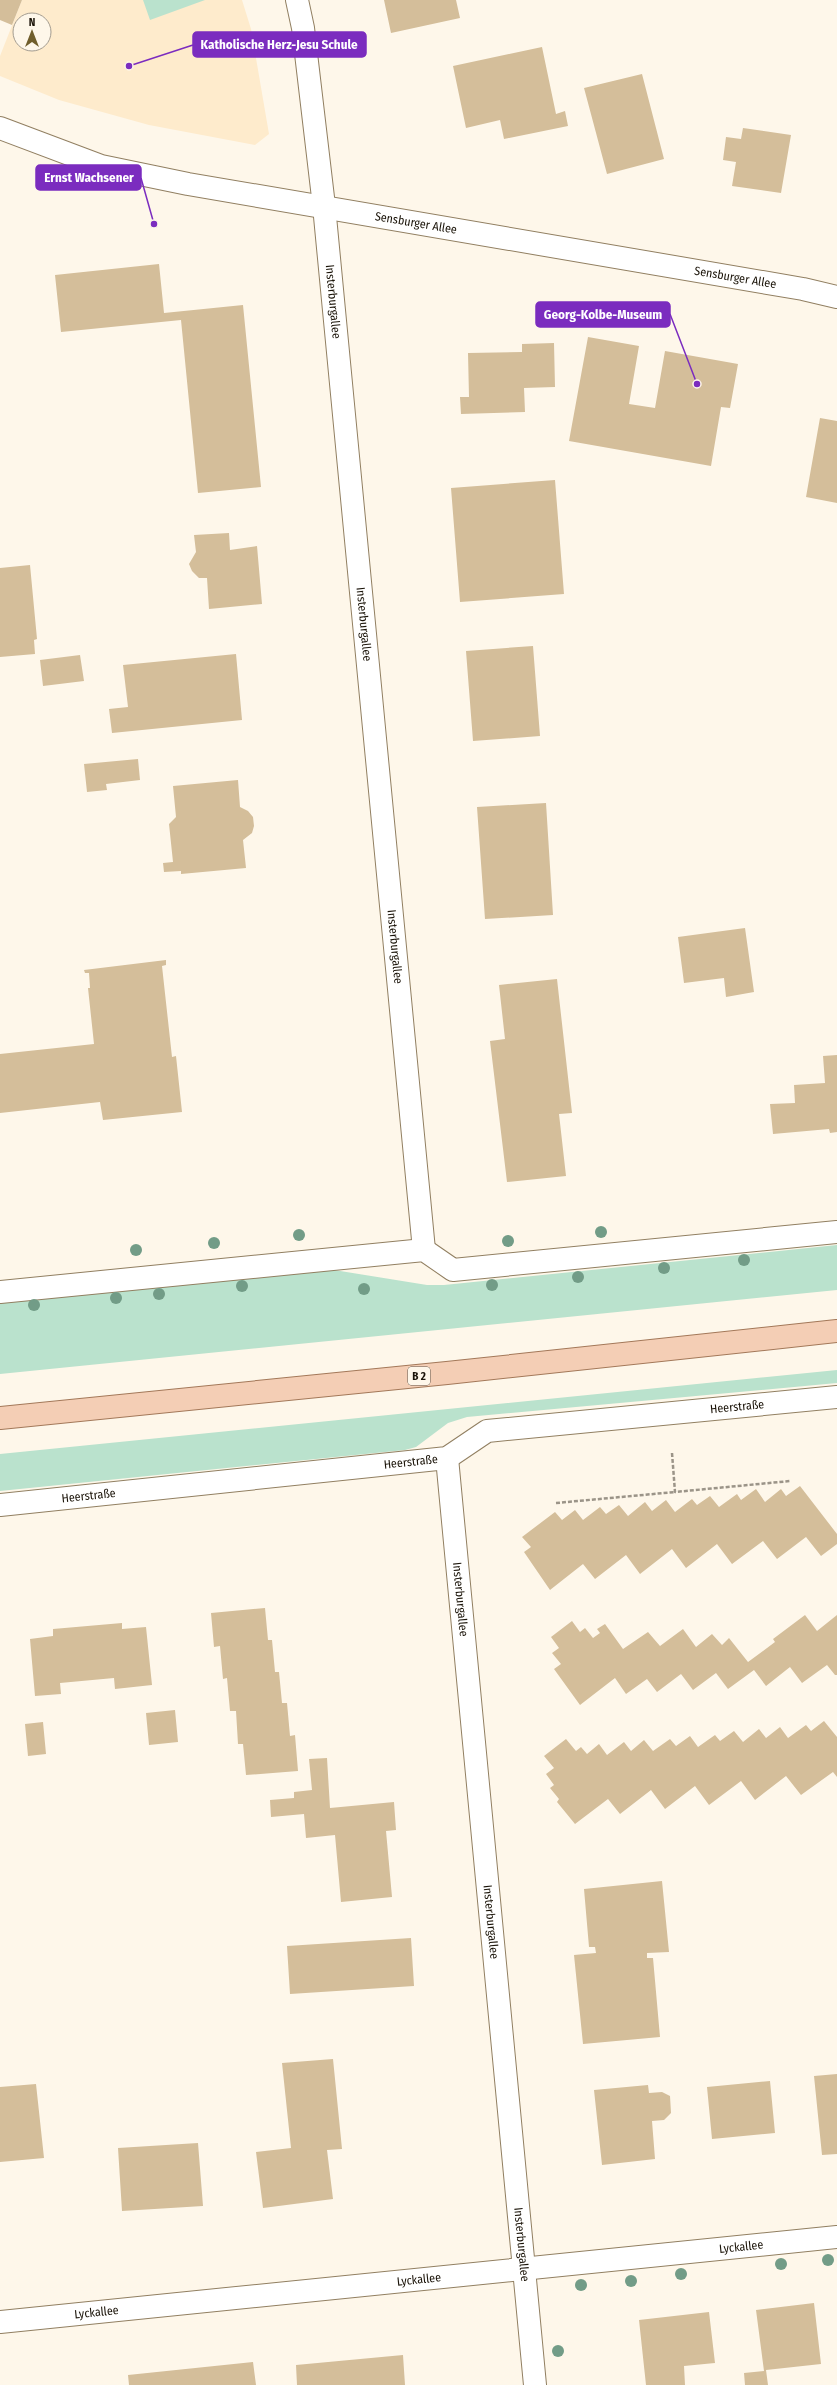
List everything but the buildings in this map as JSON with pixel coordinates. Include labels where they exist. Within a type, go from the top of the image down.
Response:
[{"type":"main road","name":"B 2","points":[[0,1418],[455,1372],[837,1331]]},
{"type":"street","name":"Insterburgallee","points":[[297,0],[303,28],[324,206],[424,1250]]},
{"type":"street","name":"Sensburger Allee","points":[[0,128],[101,166],[188,184],[324,206],[803,289],[837,297]]},
{"type":"street","points":[[0,1292],[424,1250],[453,1270],[837,1232]]},
{"type":"street","name":"Heerstraße","points":[[0,1505],[447,1458],[487,1431],[837,1396]]},
{"type":"street","name":"Insterburgallee","points":[[447,1458],[535,2385]]},
{"type":"street","name":"Lyckallee","points":[[0,2322],[523,2267],[837,2237]]},
{"type":"path","points":[[672,1453],[675,1492]]},
{"type":"path","points":[[556,1503],[790,1481]]},
{"type":"shaded area","points":[[22,0],[242,0],[251,29],[269,134],[255,145],[149,125],[59,100],[0,76],[0,56],[12,25],[12,52],[52,52],[52,12],[17,12]]},
{"type":"green space","points":[[143,0],[205,0],[150,20]]},
{"type":"green space","points":[[837,1245],[837,1290],[0,1374],[0,1302],[334,1270],[427,1285],[444,1285]]},
{"type":"green space","points":[[837,1370],[837,1383],[467,1417],[448,1423],[416,1447],[405,1450],[0,1491],[0,1454]]},
{"type":"place","name":"Katholische Herz-Jesu Schule","points":[[129,66]]},
{"type":"place","name":"Ernst Wachsener","points":[[154,224]]},
{"type":"place","name":"Georg-Kolbe-Museum","points":[[697,384]]}]
